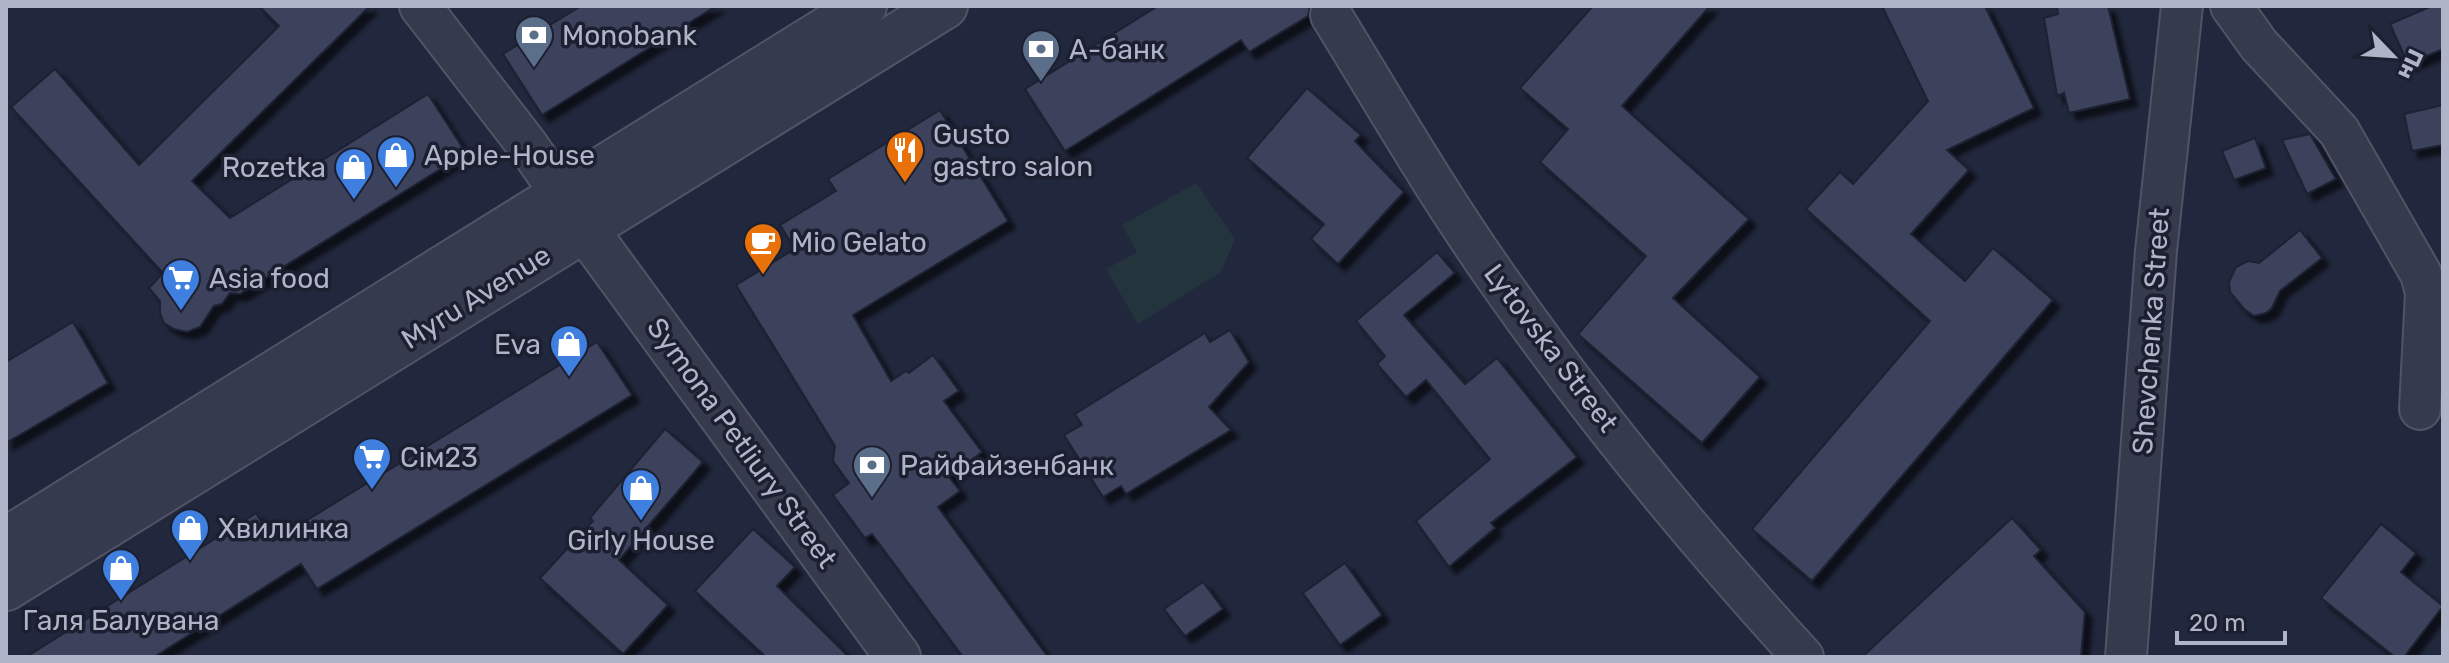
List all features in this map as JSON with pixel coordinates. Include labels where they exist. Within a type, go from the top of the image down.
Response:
[{"type":"street","name":"Symona Petliury Street","points":[[420,6],[528,146],[898,657]]},
{"type":"street","name":"Myru Avenue","points":[[6,588],[574,212],[864,6]]},
{"type":"street","name":"Myru Avenue","points":[[6,540],[574,212],[945,6]]},
{"type":"street","name":"Shevchenka Street","points":[[2126,657],[2156,251],[2182,6]]},
{"type":"street","points":[[2231,6],[2259,45],[2339,131],[2421,274],[2426,293],[2420,409]]},
{"type":"street","name":"Lytovska Street","points":[[1331,15],[1446,203],[1506,292],[1714,559],[1803,657]]},
{"type":"shaded area","points":[[1196,183],[1235,239],[1221,272],[1138,324],[1106,269],[1137,252],[1122,225]]},
{"type":"building","points":[[259,6],[370,6],[192,181],[230,218],[428,94],[466,153],[240,294],[230,293],[222,304],[214,306],[200,327],[187,332],[174,329],[164,323],[160,301],[149,288],[163,273],[11,107],[55,69],[139,165],[279,26]]},
{"type":"building","points":[[581,6],[716,6],[542,115],[503,54]]},
{"type":"building","points":[[1158,6],[1310,6],[1308,16],[1249,52],[1241,40],[1065,151],[1025,89]]},
{"type":"building","points":[[1593,6],[1710,6],[1622,106],[1749,219],[1673,298],[1760,377],[1702,443],[1578,334],[1646,256],[1540,162],[1568,129],[1520,88]]},
{"type":"building","points":[[1882,6],[1985,6],[2034,108],[1947,150],[1969,170],[1911,234],[1965,281],[1993,248],[2053,300],[1812,581],[1752,529],[1930,321],[1806,209],[1840,172],[1853,184],[1928,101]]},
{"type":"building","points":[[2057,6],[2108,6],[2130,99],[2069,113],[2064,93],[2057,96],[2044,18],[2058,14]]},
{"type":"building","points":[[2432,6],[2443,6],[2443,49],[2408,64],[2390,24]]},
{"type":"building","points":[[1307,88],[1361,135],[1355,141],[1404,192],[1338,264],[1311,239],[1324,224],[1247,158]]},
{"type":"building","points":[[2443,105],[2443,145],[2412,151],[2404,114]]},
{"type":"building","points":[[940,110],[1008,221],[853,315],[891,381],[906,371],[909,373],[933,355],[959,391],[944,401],[982,452],[949,477],[960,491],[938,507],[1048,657],[963,657],[872,534],[865,538],[833,495],[849,483],[833,461],[835,446],[736,285],[795,249],[780,225],[836,191],[828,179]]},
{"type":"building","points":[[2310,134],[2336,179],[2307,194],[2282,140]]},
{"type":"building","points":[[2255,138],[2266,168],[2234,180],[2222,151]]},
{"type":"building","points":[[2300,230],[2322,258],[2280,291],[2272,308],[2254,316],[2230,292],[2229,282],[2236,267],[2248,261],[2259,263]]},
{"type":"building","points":[[1437,252],[1455,273],[1404,315],[1465,384],[1497,358],[1577,457],[1491,523],[1495,528],[1449,567],[1416,521],[1490,459],[1426,380],[1406,397],[1377,364],[1385,356],[1356,321]]},
{"type":"building","points":[[73,322],[108,383],[6,443],[6,362]]},
{"type":"building","points":[[1230,330],[1249,362],[1209,407],[1231,430],[1126,494],[1121,486],[1103,497],[1064,435],[1082,425],[1075,414],[1205,333],[1210,342]]},
{"type":"building","points":[[597,342],[632,395],[317,589],[301,564],[154,657],[26,657],[256,513],[273,541]]},
{"type":"building","points":[[665,429],[703,462],[619,560],[668,605],[623,654],[540,578],[593,521],[590,518]]},
{"type":"building","points":[[2012,518],[2041,550],[2034,556],[2085,612],[2081,657],[1862,657]]},
{"type":"building","points":[[2381,524],[2416,553],[2401,572],[2443,606],[2404,657],[2395,657],[2321,598]]},
{"type":"building","points":[[753,529],[795,567],[777,586],[849,657],[766,657],[695,591]]},
{"type":"building","points":[[1345,563],[1382,615],[1340,645],[1303,593]]},
{"type":"building","points":[[1203,582],[1223,609],[1185,636],[1164,609]]},
{"type":"place","name":"Monobank","points":[[534,69]]},
{"type":"place","name":"А-банк","points":[[1041,83]]},
{"type":"place","name":"Gusto gastro salon","points":[[905,184]]},
{"type":"place","name":"Apple-House","points":[[396,189]]},
{"type":"place","name":"Rozetka","points":[[354,201]]},
{"type":"place","name":"Mio Gelato","points":[[763,276]]},
{"type":"place","name":"Asia food","points":[[181,312]]},
{"type":"place","name":"Eva","points":[[569,378]]},
{"type":"place","name":"Сім23","points":[[372,491]]},
{"type":"place","name":"Райфайзенбанк","points":[[872,499]]},
{"type":"place","name":"Girly House","points":[[641,522]]},
{"type":"place","name":"Хвилинка","points":[[190,562]]},
{"type":"place","name":"Галя Балувана","points":[[121,602]]}]
